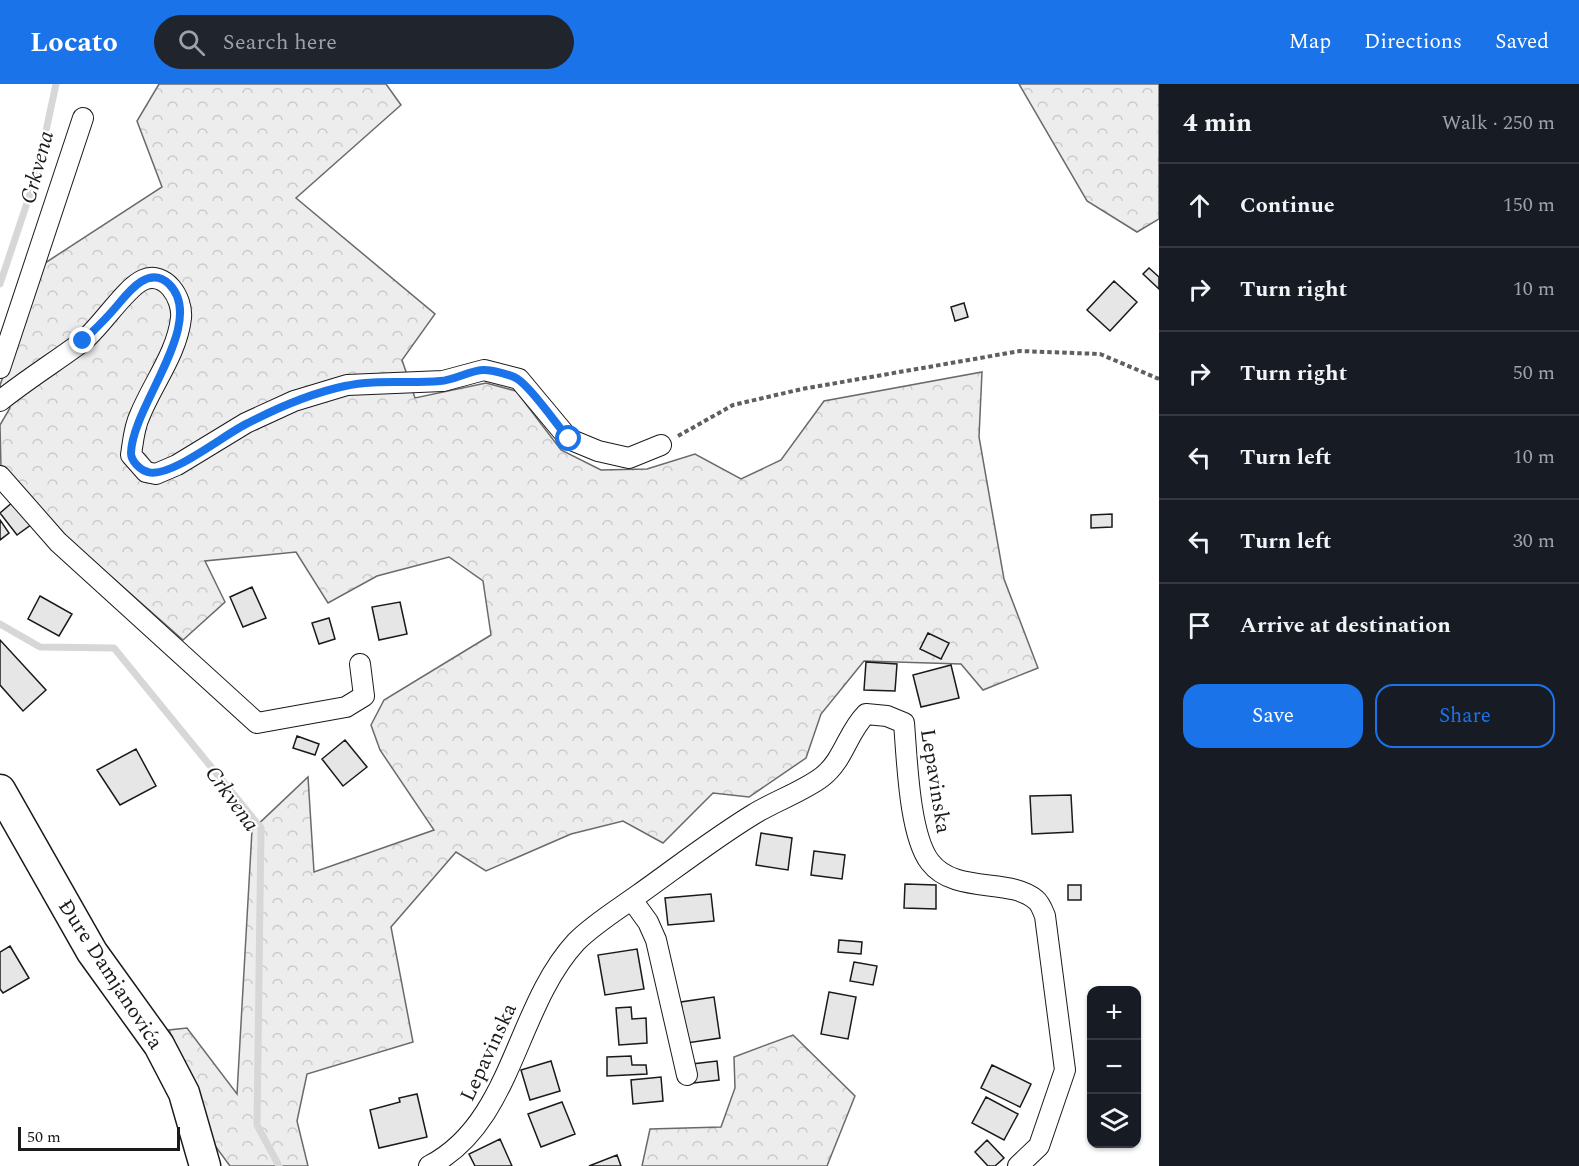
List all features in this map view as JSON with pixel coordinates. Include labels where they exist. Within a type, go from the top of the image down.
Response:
[{"type":"main road","name":"Đure Damjanovića","points":[[0,790],[92,952],[159,1045],[184,1093],[205,1166]]},
{"type":"street","points":[[0,368],[83,118]]},
{"type":"street","points":[[0,401],[83,341],[143,279],[156,278],[168,284],[177,298],[181,316],[174,345],[138,418],[131,455],[135,464],[146,472],[156,474],[177,465],[246,423],[294,401],[347,385],[443,381],[484,370],[519,379],[569,439],[629,458],[662,446]]},
{"type":"street","points":[[0,476],[58,542],[257,723],[346,707],[356,702],[364,696],[360,664]]},
{"type":"street","name":"Lepavinska","points":[[429,1166],[450,1155],[485,1117],[528,1021],[554,971],[577,942],[632,900],[754,814],[821,777],[839,760],[857,723],[866,714],[887,716],[904,723],[911,796],[921,845],[930,863],[945,875],[970,883],[1025,893],[1038,901],[1045,916],[1065,1070],[1039,1146],[1018,1166]]},
{"type":"street","points":[[632,900],[648,922],[656,940],[687,1075]]},
{"type":"path","points":[[662,446],[733,405],[802,389],[1020,351],[1100,354],[1159,379]]},
{"type":"green space","points":[[159,84],[386,84],[401,105],[296,198],[435,314],[402,360],[415,398],[486,383],[516,391],[561,450],[601,470],[647,469],[695,454],[741,479],[781,460],[824,401],[982,372],[979,437],[1004,579],[1038,668],[983,690],[961,664],[864,661],[821,714],[806,758],[749,797],[713,793],[663,843],[623,821],[571,834],[486,871],[456,852],[391,927],[413,1042],[307,1074],[297,1121],[308,1166],[230,1166],[213,1143],[169,1030],[187,1028],[237,1094],[252,830],[308,777],[314,872],[434,830],[380,750],[371,725],[384,700],[491,635],[483,581],[449,557],[377,576],[328,603],[296,552],[205,561],[225,602],[183,640],[44,517],[1,469],[0,425],[10,408],[0,385],[45,263],[162,187],[137,121]]},
{"type":"green space","points":[[1019,84],[1159,84],[1159,219],[1137,232],[1087,201]]},
{"type":"green space","points":[[793,1035],[855,1096],[827,1166],[642,1166],[650,1129],[721,1127],[735,1088],[734,1057]]},
{"type":"building","points":[[1149,268],[1159,277],[1159,289],[1143,274]]},
{"type":"building","points":[[1114,281],[1137,302],[1110,331],[1087,310]]},
{"type":"building","points":[[964,303],[968,317],[955,321],[951,307]]},
{"type":"building","points":[[14,501],[32,524],[17,535],[0,513]]},
{"type":"building","points":[[1112,514],[1112,527],[1091,528],[1091,515]]},
{"type":"building","points":[[0,520],[9,533],[0,540]]},
{"type":"building","points":[[252,587],[266,618],[243,627],[230,597]]},
{"type":"building","points":[[40,596],[72,614],[59,636],[28,619]]},
{"type":"building","points":[[400,602],[407,634],[379,640],[372,607]]},
{"type":"building","points":[[329,618],[335,639],[319,644],[312,623]]},
{"type":"building","points":[[928,633],[949,643],[941,659],[920,649]]},
{"type":"building","points":[[0,640],[46,690],[23,711],[0,685]]},
{"type":"building","points":[[866,662],[897,664],[895,691],[864,690]]},
{"type":"building","points":[[951,665],[959,698],[921,707],[913,675]]},
{"type":"building","points":[[297,736],[319,744],[315,755],[293,748]]},
{"type":"building","points":[[345,740],[367,767],[343,786],[322,759]]},
{"type":"building","points":[[136,749],[156,786],[120,805],[97,770]]},
{"type":"building","points":[[1071,795],[1073,832],[1032,834],[1030,796]]},
{"type":"building","points":[[761,833],[792,838],[788,870],[756,865]]},
{"type":"building","points":[[814,851],[845,855],[842,879],[811,875]]},
{"type":"building","points":[[905,884],[936,885],[936,909],[904,908]]},
{"type":"building","points":[[1068,885],[1081,885],[1081,900],[1068,900]]},
{"type":"building","points":[[711,894],[714,921],[668,925],[665,898]]},
{"type":"building","points":[[839,940],[862,942],[861,954],[838,952]]},
{"type":"building","points":[[10,946],[29,978],[3,993],[0,989],[0,952]]},
{"type":"building","points":[[637,949],[644,989],[605,995],[598,955]]},
{"type":"building","points":[[854,962],[877,966],[873,985],[850,981]]},
{"type":"building","points":[[829,992],[856,997],[848,1039],[821,1034]]},
{"type":"building","points":[[714,997],[720,1038],[687,1043],[681,1002]]},
{"type":"building","points":[[631,1007],[632,1019],[646,1018],[647,1043],[619,1045],[616,1008]]},
{"type":"building","points":[[631,1056],[632,1065],[646,1065],[647,1074],[607,1076],[607,1057]]},
{"type":"building","points":[[551,1061],[560,1091],[530,1100],[521,1070]]},
{"type":"building","points":[[717,1061],[719,1080],[694,1083],[692,1064]]},
{"type":"building","points":[[992,1065],[1031,1084],[1020,1107],[981,1088]]},
{"type":"building","points":[[661,1077],[663,1101],[633,1104],[631,1080]]},
{"type":"building","points":[[417,1094],[427,1137],[379,1148],[370,1110],[400,1102],[399,1098]]},
{"type":"building","points":[[986,1097],[1018,1114],[1004,1140],[972,1123]]},
{"type":"building","points":[[562,1102],[575,1134],[541,1147],[528,1114]]},
{"type":"building","points":[[500,1139],[512,1166],[475,1166],[469,1154]]},
{"type":"building","points":[[987,1140],[1004,1158],[995,1166],[988,1166],[975,1152]]},
{"type":"building","points":[[617,1155],[621,1166],[589,1166]]},
{"type":"waterway","name":"Crkvena","points":[[0,284],[37,173],[56,84]]},
{"type":"waterway","name":"Crkvena","points":[[0,624],[40,647],[114,648],[261,828],[257,1125],[279,1166]]},
{"type":"route","points":[[83,341],[143,279],[156,278],[168,284],[177,298],[181,316],[174,345],[138,418],[132,447],[131,455],[135,464],[146,472],[156,474],[177,465],[246,423],[294,401],[347,385],[443,381],[484,370],[519,379],[569,439]]}]
